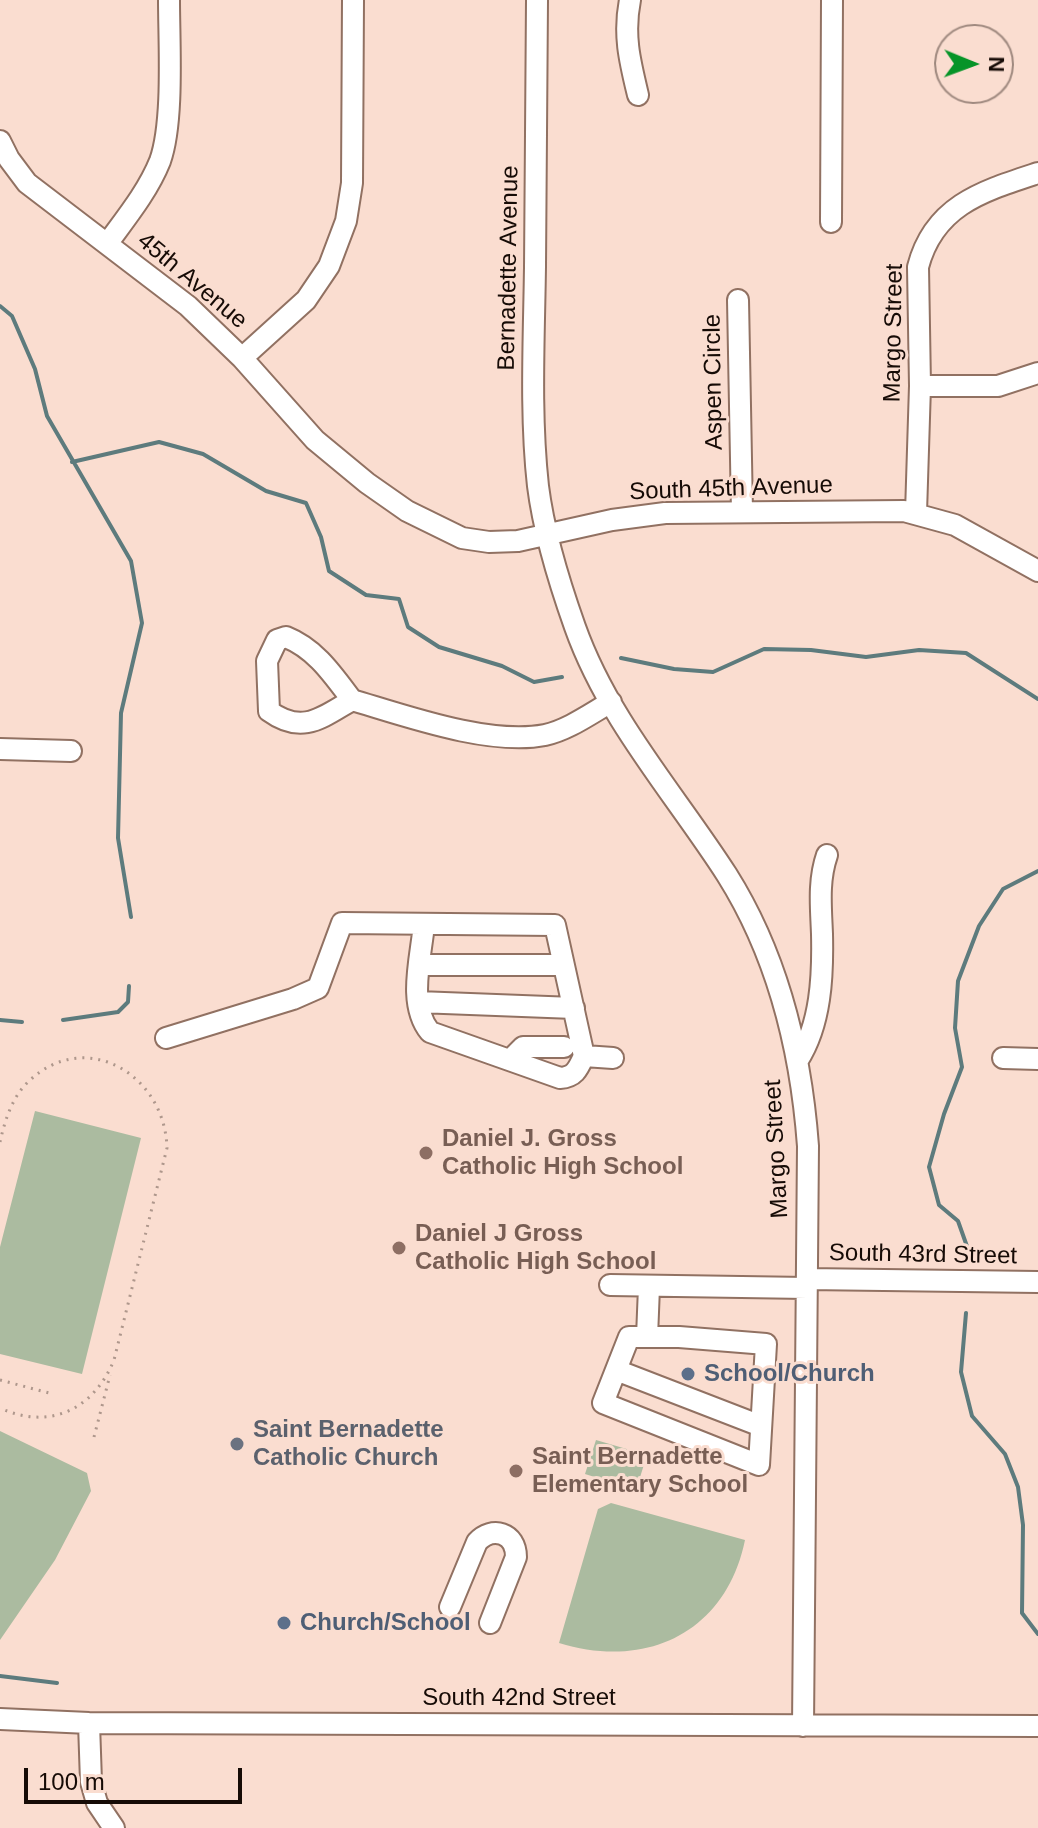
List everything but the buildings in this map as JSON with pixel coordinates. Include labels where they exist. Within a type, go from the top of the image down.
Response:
[{"type":"street","points":[[107,244],[146,189],[161,159],[167,122],[169,0]]},
{"type":"street","points":[[242,358],[306,300],[329,266],[346,221],[352,183],[353,0]]},
{"type":"street","name":"Bernadette Avenue","points":[[537,0],[533,386],[535,449],[547,536]]},
{"type":"street","points":[[630,0],[627,12],[628,61],[638,95]]},
{"type":"street","points":[[831,222],[832,0]]},
{"type":"street","name":"45th Avenue","points":[[0,141],[27,183],[188,306],[242,358]]},
{"type":"street","name":"Margo Street","points":[[916,513],[920,386],[918,267],[921,252],[933,230],[951,211],[986,190],[1038,173]]},
{"type":"street","name":"Aspen Circle","points":[[738,300],[742,512]]},
{"type":"street","name":"South 45th Avenue","points":[[242,358],[315,440],[367,483],[407,511],[462,538],[489,542],[547,536],[612,520],[665,513],[916,513],[955,525],[1038,571]]},
{"type":"street","points":[[920,386],[998,386],[1038,373]]},
{"type":"street","name":"Margo Street","points":[[547,536],[576,631],[611,702],[660,781],[728,877],[757,934],[783,1003],[798,1060],[808,1146],[803,1726]]},
{"type":"street","points":[[352,700],[302,725],[282,721],[269,711],[267,661],[277,640],[286,637],[310,650],[352,700],[472,732],[522,738],[546,734],[564,728],[611,702]]},
{"type":"street","points":[[0,749],[71,751]]},
{"type":"street","points":[[798,1060],[814,1028],[822,954],[820,876],[827,855]]},
{"type":"street","points":[[166,1038],[293,999],[318,988],[342,923],[555,925],[584,1056],[577,1071],[570,1077],[560,1078],[430,1032],[423,1022],[418,1002],[424,924]]},
{"type":"street","points":[[420,965],[563,965]]},
{"type":"street","points":[[418,1002],[574,1008]]},
{"type":"street","points":[[510,1060],[523,1047],[564,1047]]},
{"type":"street","points":[[584,1056],[613,1058]]},
{"type":"street","points":[[1003,1058],[1038,1059]]},
{"type":"street","name":"South 43rd Street","points":[[610,1285],[1038,1282]]},
{"type":"street","points":[[647,1337],[649,1287]]},
{"type":"street","points":[[629,1337],[647,1337],[766,1344],[759,1465],[603,1403],[629,1337]]},
{"type":"street","points":[[616,1370],[761,1426]]},
{"type":"street","points":[[450,1607],[477,1542],[491,1532],[509,1538],[516,1548],[516,1557],[490,1623]]},
{"type":"street","name":"South 42nd Street","points":[[0,1719],[89,1723],[1038,1726]]},
{"type":"street","points":[[89,1723],[91,1782],[97,1803],[114,1828]]},
{"type":"path","points":[[0,1142],[11,1107],[37,1074],[60,1063],[93,1059],[115,1065],[138,1079],[155,1099],[166,1125],[166,1158],[94,1437]]},
{"type":"path","points":[[0,1408],[34,1417],[65,1412],[92,1397],[106,1379],[114,1360]]},
{"type":"path","points":[[0,1380],[49,1393]]},
{"type":"green space","points":[[35,1111],[141,1138],[82,1374],[0,1354],[0,1247]]},
{"type":"green space","points":[[0,1431],[87,1473],[91,1491],[55,1560],[0,1640]]},
{"type":"green space","points":[[596,1440],[647,1455],[636,1490],[585,1474]]},
{"type":"green space","points":[[611,1503],[745,1540],[735,1572],[720,1599],[701,1621],[678,1636],[651,1647],[622,1651],[591,1650],[559,1643],[598,1509]]},
{"type":"waterway","points":[[0,306],[12,316],[35,369],[47,416],[131,561],[142,623],[121,713],[118,838],[131,917]]},
{"type":"waterway","points":[[72,462],[159,442],[203,454],[266,491],[306,503],[321,537],[329,571],[366,595],[399,599],[408,627],[439,647],[502,666],[534,682],[562,677]]},
{"type":"waterway","points":[[621,658],[674,669],[713,672],[764,649],[811,650],[866,657],[919,650],[966,653],[1038,699]]},
{"type":"waterway","points":[[969,1252],[958,1221],[939,1205],[929,1167],[962,1067],[955,1028],[958,981],[979,926],[1003,889],[1038,871]]},
{"type":"waterway","points":[[63,1020],[118,1012],[128,1002],[129,986]]},
{"type":"waterway","points":[[0,1020],[22,1022]]},
{"type":"waterway","points":[[966,1313],[961,1372],[972,1416],[1005,1454],[1018,1487],[1023,1525],[1022,1613],[1038,1634]]},
{"type":"waterway","points":[[0,1676],[57,1683]]},
{"type":"place","name":"Daniel J. Gross Catholic High School","points":[[426,1153]]},
{"type":"place","name":"Daniel J Gross Catholic High School","points":[[399,1248]]},
{"type":"place","name":"School/Church","points":[[688,1374]]},
{"type":"place","name":"Saint Bernadette Catholic Church","points":[[237,1444]]},
{"type":"place","name":"Saint Bernadette Elementary School","points":[[516,1471]]},
{"type":"place","name":"Church/School","points":[[284,1623]]}]
